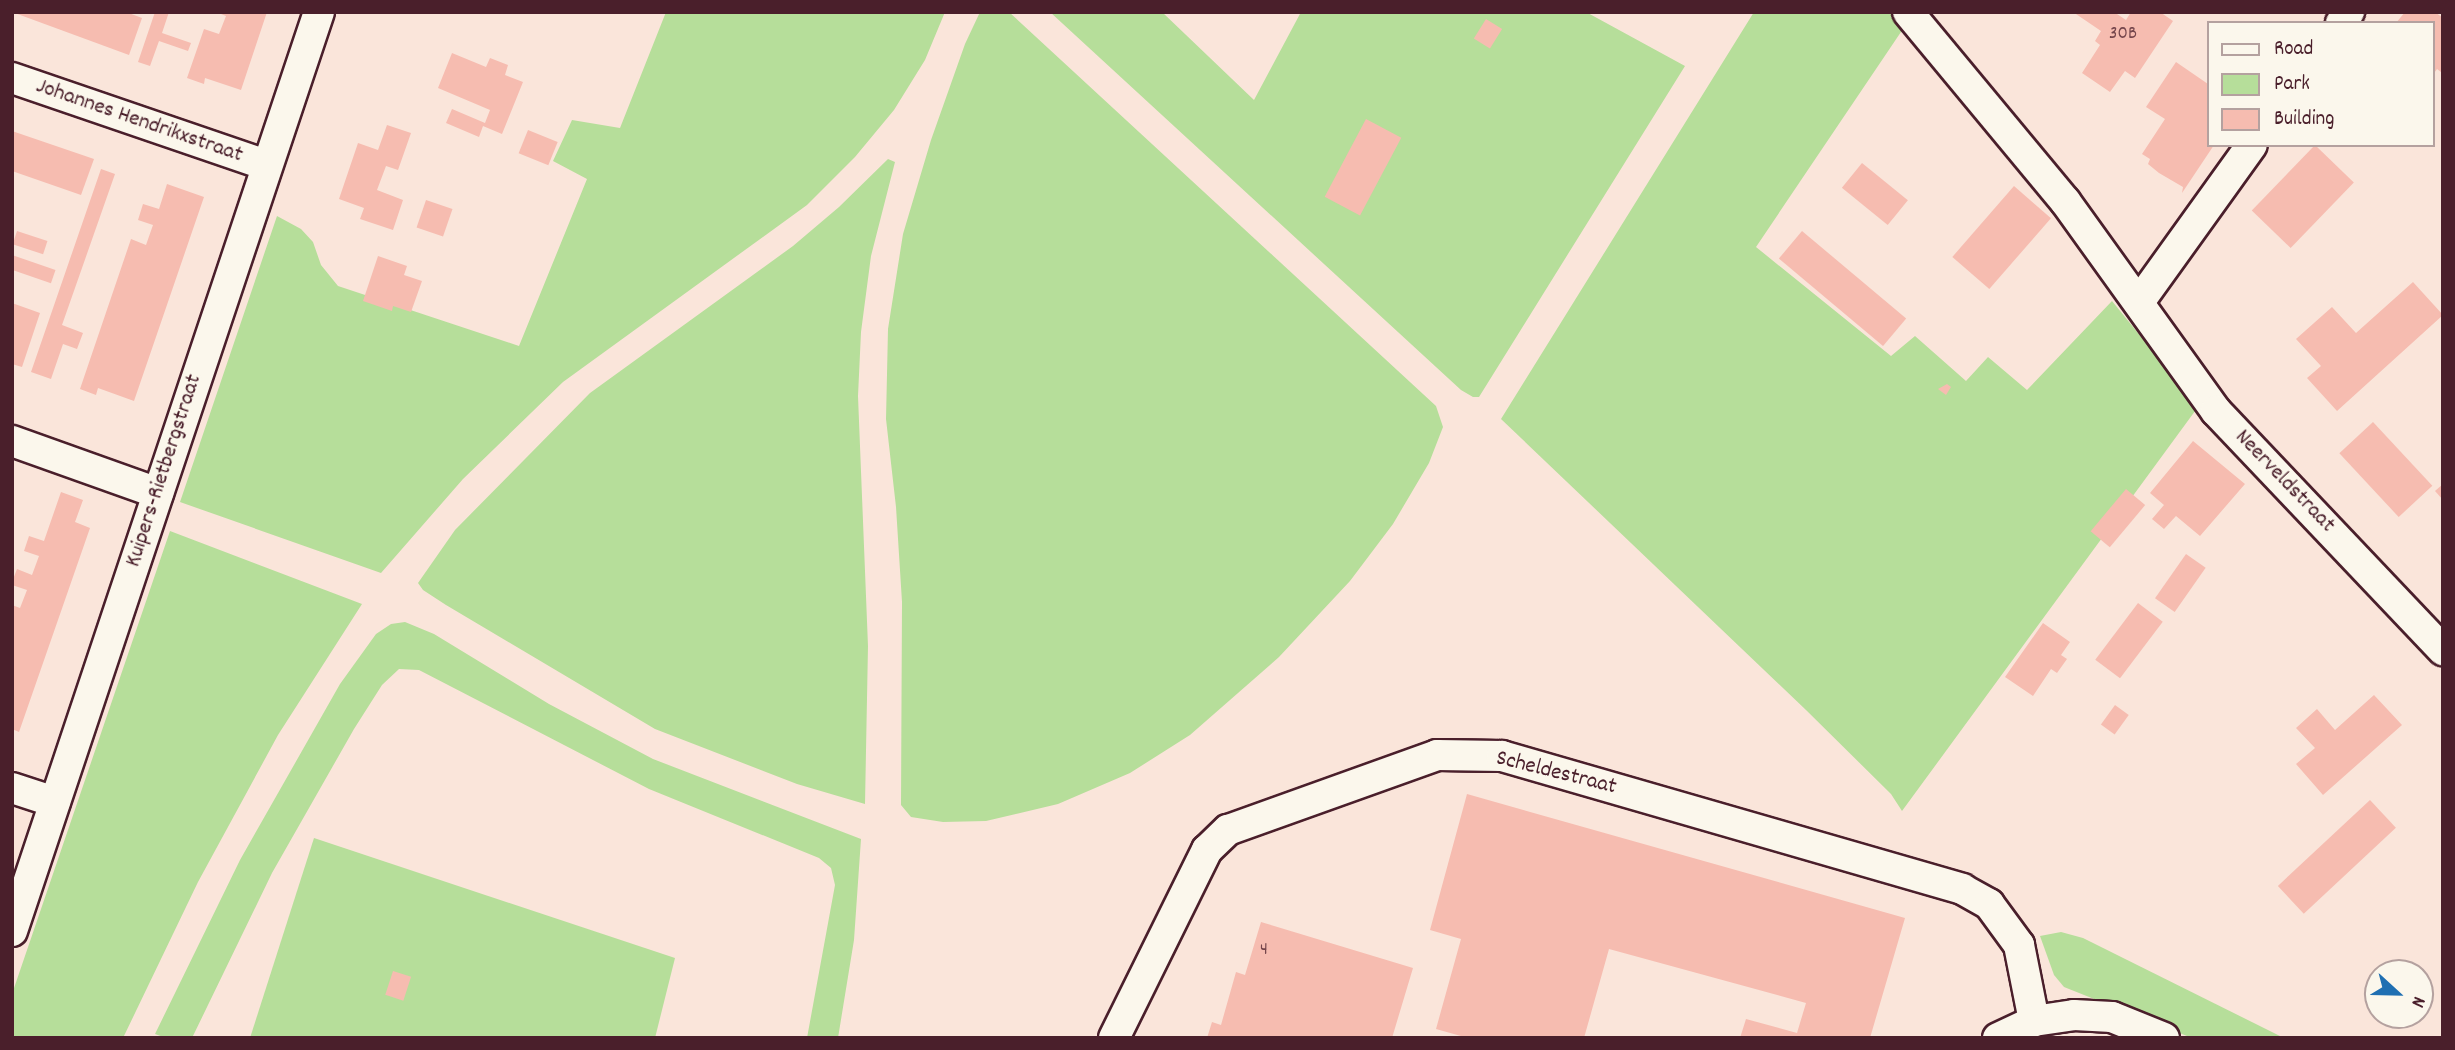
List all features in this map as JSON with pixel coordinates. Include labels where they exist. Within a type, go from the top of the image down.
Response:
[{"type":"street","name":"Kuipers-Rietbergstraat","points":[[12,931],[319,12]]},
{"type":"street","name":"Neerveldstraat","points":[[1908,12],[2065,201],[2216,411],[2443,650]]},
{"type":"street","name":"Johannes Hendrikxstraat","points":[[12,78],[266,165]]},
{"type":"street","points":[[2139,302],[2251,147]]},
{"type":"street","points":[[12,441],[158,493]]},
{"type":"street","name":"Scheldestraat","points":[[1114,1038],[1207,850],[1228,830],[1437,755],[1502,756],[1962,889],[1989,904],[2019,945],[2034,1021]]},
{"type":"street","points":[[12,788],[55,803]]},
{"type":"street","points":[[1998,1038],[2034,1021],[2074,1015],[2112,1017],[2164,1038]]},
{"type":"green space","points":[[666,12],[945,12],[925,60],[894,110],[855,157],[807,205],[563,382],[463,479],[381,573],[180,502],[277,216],[301,229],[313,242],[321,265],[338,286],[519,346],[587,179],[553,161],[572,120],[620,128]]},
{"type":"green space","points":[[980,12],[1009,12],[1436,406],[1443,427],[1429,463],[1393,524],[1350,581],[1279,657],[1190,735],[1130,773],[1058,804],[986,821],[943,822],[911,817],[901,805],[902,602],[896,507],[886,419],[888,329],[903,234],[931,140],[965,44]]},
{"type":"green space","points":[[1050,12],[1162,12],[1254,100],[1301,12],[1586,12],[1685,66],[1479,397],[1473,397],[1461,390]]},
{"type":"green space","points":[[1754,12],[1895,12],[1905,26],[1756,247],[1891,356],[1915,336],[1966,381],[1988,357],[2027,390],[2112,301],[2198,407],[1902,811],[1891,794],[1806,710],[1501,419]]},
{"type":"green space","points":[[888,159],[895,162],[871,256],[861,332],[858,396],[868,646],[865,804],[797,784],[655,729],[446,605],[423,590],[418,583],[455,530],[590,393],[793,246],[839,207]]},
{"type":"green space","points":[[170,531],[362,604],[278,735],[198,882],[123,1038],[12,1038],[12,994]]},
{"type":"green space","points":[[405,622],[434,634],[549,704],[653,759],[861,839],[854,940],[838,1038],[807,1038],[835,885],[831,868],[819,858],[649,789],[419,670],[399,669],[382,685],[354,729],[272,873],[192,1038],[166,1038],[155,1034],[240,860],[340,684],[376,634],[391,624]]},
{"type":"green space","points":[[314,838],[675,958],[655,1038],[250,1038]]},
{"type":"green space","points":[[2061,932],[2083,938],[2284,1038],[2192,1038],[2064,987],[2054,975],[2040,936]]},
{"type":"building","points":[[12,12],[126,12],[142,18],[129,55]]},
{"type":"building","points":[[155,12],[169,12],[162,33],[191,43],[188,51],[159,41],[150,66],[138,62]]},
{"type":"building","points":[[216,12],[267,12],[241,90],[205,78],[204,84],[187,78],[204,29],[219,34],[226,16]]},
{"type":"building","points":[[2073,12],[2114,12],[2126,20],[2131,12],[2160,12],[2173,21],[2135,78],[2125,71],[2110,92],[2082,73],[2100,45],[2095,41],[2101,31]]},
{"type":"building","points":[[2405,12],[2435,12],[2443,18],[2441,72],[2437,69],[2434,73],[2434,21],[2398,21]]},
{"type":"building","points":[[1486,19],[1502,29],[1490,49],[1474,39]]},
{"type":"building","points":[[452,53],[486,67],[490,58],[508,65],[505,75],[523,82],[502,134],[483,126],[479,137],[446,123],[452,109],[485,123],[490,110],[438,88]]},
{"type":"building","points":[[2176,62],[2206,83],[2206,147],[2213,147],[2182,193],[2183,187],[2159,173],[2148,164],[2150,159],[2142,154],[2165,119],[2146,107]]},
{"type":"building","points":[[1366,119],[1401,138],[1360,215],[1325,197]]},
{"type":"building","points":[[387,125],[411,133],[398,170],[386,166],[377,190],[403,200],[393,230],[360,219],[364,208],[339,199],[358,143],[378,150]]},
{"type":"building","points":[[528,130],[558,142],[548,165],[519,153]]},
{"type":"building","points":[[12,131],[94,159],[81,195],[12,171]]},
{"type":"building","points":[[2313,147],[2317,147],[2354,183],[2291,248],[2252,210]]},
{"type":"building","points":[[1862,163],[1908,200],[1888,225],[1842,188]]},
{"type":"building","points":[[101,169],[115,174],[62,325],[83,333],[77,349],[63,344],[51,379],[31,372]]},
{"type":"building","points":[[167,184],[204,197],[134,401],[98,388],[96,395],[80,389],[131,239],[146,245],[153,225],[138,220],[143,204],[159,209]]},
{"type":"building","points":[[2014,186],[2051,218],[1989,289],[1952,257]]},
{"type":"building","points":[[426,200],[452,209],[443,237],[417,227]]},
{"type":"building","points":[[17,231],[47,241],[43,254],[13,244]]},
{"type":"building","points":[[1802,231],[1906,318],[1883,346],[1779,259]]},
{"type":"building","points":[[12,255],[55,270],[51,283],[12,270]]},
{"type":"building","points":[[378,256],[407,266],[404,275],[422,281],[411,312],[393,306],[392,311],[363,301]]},
{"type":"building","points":[[2413,282],[2443,315],[2337,411],[2307,378],[2321,366],[2296,339],[2332,307],[2356,333]]},
{"type":"building","points":[[12,303],[40,313],[22,367],[12,364]]},
{"type":"building","points":[[1947,384],[1951,387],[1946,395],[1938,389]]},
{"type":"building","points":[[2373,422],[2432,486],[2399,517],[2339,453]]},
{"type":"building","points":[[2193,441],[2245,484],[2200,536],[2176,516],[2164,529],[2152,519],[2164,505],[2150,493]]},
{"type":"building","points":[[2443,484],[2443,500],[2435,491]]},
{"type":"building","points":[[2126,489],[2145,505],[2110,547],[2091,531]]},
{"type":"building","points":[[61,492],[83,500],[75,522],[90,528],[19,732],[12,729],[12,605],[20,608],[27,590],[12,585],[12,582],[17,569],[32,575],[39,556],[24,551],[29,536],[44,541]]},
{"type":"building","points":[[2186,554],[2206,568],[2175,612],[2155,598]]},
{"type":"building","points":[[2138,603],[2163,622],[2120,678],[2095,660]]},
{"type":"building","points":[[2043,623],[2070,642],[2061,655],[2067,659],[2057,673],[2051,669],[2033,696],[2005,677]]},
{"type":"building","points":[[2374,695],[2402,725],[2323,795],[2296,764],[2315,748],[2296,728],[2317,709],[2335,730]]},
{"type":"building","points":[[2115,705],[2129,715],[2115,734],[2101,724]]},
{"type":"building","points":[[1467,794],[1905,918],[1870,1038],[1740,1038],[1746,1019],[1797,1033],[1806,1003],[1609,949],[1584,1038],[1468,1038],[1436,1029],[1461,939],[1430,930]]},
{"type":"building","points":[[2370,800],[2396,828],[2304,914],[2278,886]]},
{"type":"building","points":[[1261,922],[1413,968],[1392,1038],[1207,1038],[1212,1022],[1221,1025],[1236,972],[1245,975]]},
{"type":"building","points":[[393,971],[411,977],[403,1001],[385,995]]}]
